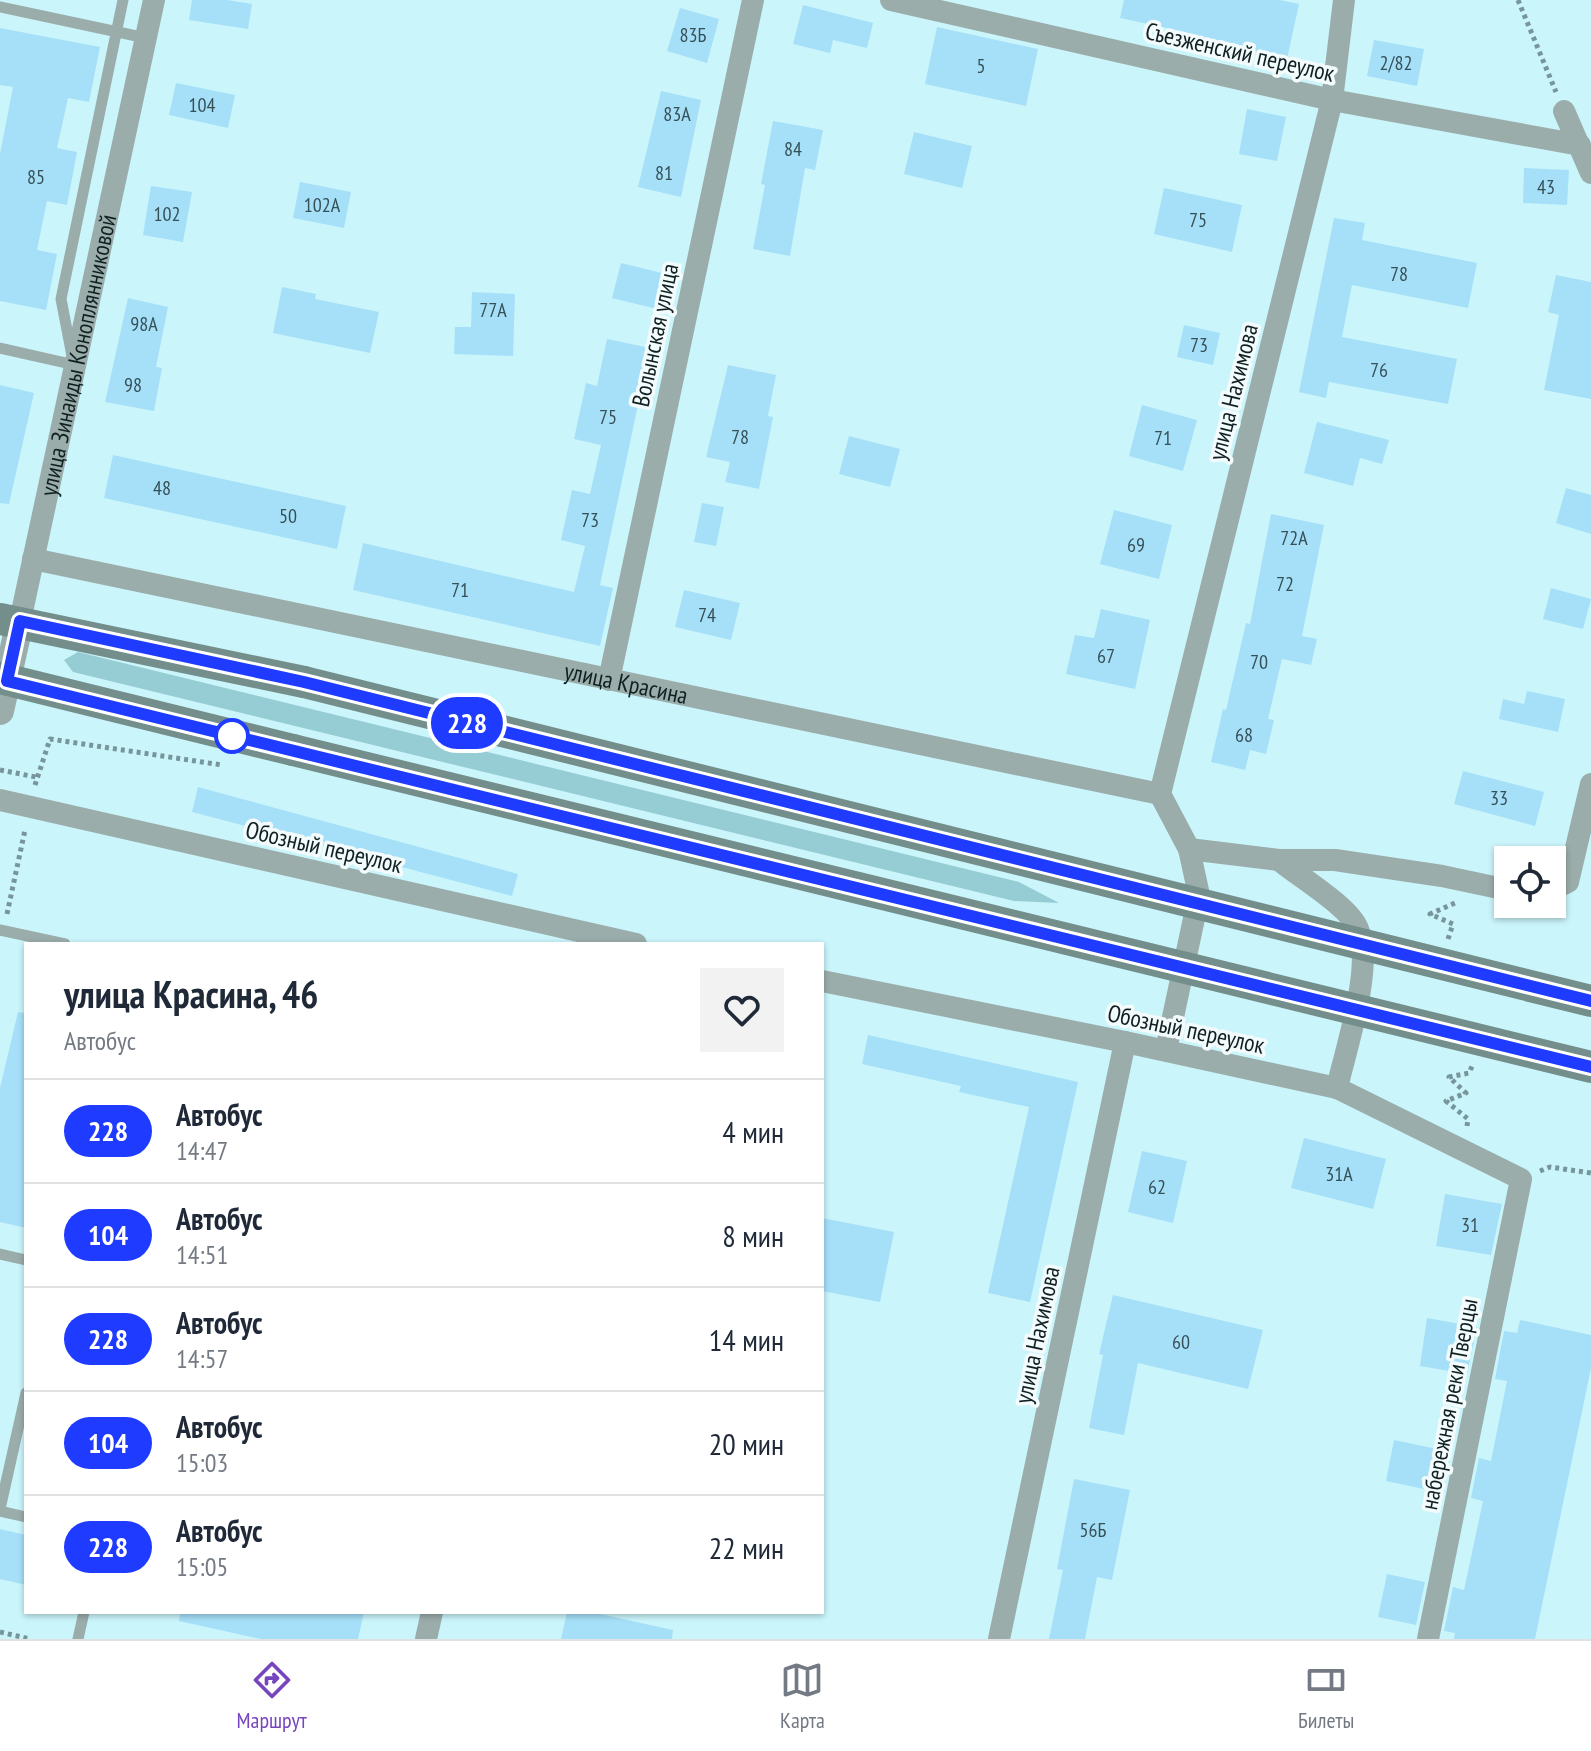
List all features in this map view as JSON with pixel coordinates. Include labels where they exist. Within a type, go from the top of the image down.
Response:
[{"type":"main road","points":[[10,620],[304,682],[1591,1001]]},
{"type":"main road","points":[[2,690],[293,750],[1591,1067]]},
{"type":"street","name":"улица Зинаиды Коноплянниковой","points":[[2,690],[10,620],[33,559],[154,0]]},
{"type":"street","name":"Волынская улица","points":[[609,680],[753,0]]},
{"type":"street","name":"Съезженский переулок","points":[[891,0],[1332,100],[1580,145]]},
{"type":"street","name":"улица Нахимова","points":[[1160,794],[1332,100],[1344,0]]},
{"type":"street","points":[[1564,111],[1591,173]]},
{"type":"street","name":"улица Красина","points":[[33,559],[1160,794]]},
{"type":"street","points":[[1566,866],[1591,784]]},
{"type":"street","points":[[1160,794],[1189,849],[1199,895],[1166,1050]]},
{"type":"street","name":"Обозный переулок","points":[[0,800],[584,939],[615,942]]},
{"type":"street","points":[[1189,849],[1279,860],[1335,860],[1494,887]]},
{"type":"street","points":[[1279,860],[1330,897],[1358,928],[1364,965],[1337,1088]]},
{"type":"street","name":"Обозный переулок","points":[[824,981],[1166,1050],[1337,1088],[1521,1179]]},
{"type":"street","name":"улица Нахимова","points":[[999,1639],[1125,1042]]},
{"type":"street","name":"набережная реки Тверцы","points":[[1428,1639],[1521,1179]]},
{"type":"street","points":[[426,1639],[432,1614]]},
{"type":"lane","points":[[0,348],[74,364],[61,299],[123,0]]},
{"type":"lane","points":[[0,7],[146,38]]},
{"type":"lane","points":[[2,930],[56,942]]},
{"type":"lane","points":[[0,1254],[24,1260]]},
{"type":"lane","points":[[24,1402],[0,1510],[24,1516]]},
{"type":"lane","points":[[78,1639],[84,1614]]},
{"type":"path","points":[[1518,0],[1564,111]]},
{"type":"path","points":[[2,930],[36,777],[50,739],[225,765]]},
{"type":"path","points":[[0,770],[36,777]]},
{"type":"path","points":[[1442,876],[1438,890],[1456,904],[1430,914],[1453,924],[1448,940]]},
{"type":"path","points":[[1468,1119],[1446,1101],[1466,1093],[1449,1077],[1469,1073],[1475,1059]]},
{"type":"path","points":[[1521,1179],[1550,1167],[1591,1173]]},
{"type":"path","points":[[0,1632],[30,1639]]},
{"type":"shaded area","points":[[78,652],[1019,882],[1059,903],[1014,901],[73,672],[64,660]]},
{"type":"building","points":[[192,0],[252,4],[248,29],[189,20]]},
{"type":"building","points":[[1124,0],[1280,0],[1299,4],[1287,59],[1184,38],[1186,32],[1120,18]]},
{"type":"building","points":[[803,5],[873,23],[867,48],[833,40],[830,53],[793,44]]},
{"type":"building","points":[[680,8],[719,19],[707,63],[667,51]]},
{"type":"building","points":[[937,27],[1038,49],[1026,106],[925,84]]},
{"type":"building","points":[[0,28],[100,47],[89,102],[68,98],[57,148],[77,152],[67,205],[47,201],[37,250],[57,254],[46,310],[0,301],[0,154],[13,87],[0,85]]},
{"type":"building","points":[[1374,40],[1424,49],[1417,86],[1367,76]]},
{"type":"building","points":[[176,83],[235,95],[228,128],[169,115]]},
{"type":"building","points":[[661,91],[701,100],[681,197],[638,187]]},
{"type":"building","points":[[1247,109],[1286,117],[1277,161],[1239,154]]},
{"type":"building","points":[[773,121],[823,130],[815,170],[805,168],[790,256],[753,249]]},
{"type":"building","points":[[914,132],[972,146],[962,188],[904,174]]},
{"type":"building","points":[[1524,168],[1569,170],[1567,205],[1523,203]]},
{"type":"building","points":[[300,182],[351,192],[344,228],[293,218]]},
{"type":"building","points":[[151,186],[192,192],[183,242],[143,235]]},
{"type":"building","points":[[1164,188],[1242,205],[1232,252],[1154,234]]},
{"type":"building","points":[[1334,218],[1365,223],[1362,240],[1477,263],[1468,308],[1352,285],[1342,337],[1457,359],[1448,404],[1329,382],[1326,398],[1299,392]]},
{"type":"building","points":[[621,263],[666,274],[657,309],[612,298]]},
{"type":"building","points":[[1556,275],[1591,282],[1591,399],[1544,390],[1559,315],[1548,312]]},
{"type":"building","points":[[282,287],[316,294],[315,299],[379,312],[370,353],[273,333]]},
{"type":"building","points":[[472,292],[515,294],[513,356],[454,354],[455,327],[471,327]]},
{"type":"building","points":[[128,298],[168,307],[156,367],[162,368],[154,411],[105,402]]},
{"type":"building","points":[[1184,325],[1220,333],[1213,365],[1177,357]]},
{"type":"building","points":[[607,339],[650,348],[600,585],[613,588],[600,646],[353,590],[363,543],[574,592],[585,546],[561,540],[572,490],[590,494],[601,445],[574,439],[586,383],[597,386]]},
{"type":"building","points":[[728,365],[776,375],[768,416],[773,417],[759,489],[725,482],[730,462],[706,457]]},
{"type":"building","points":[[0,385],[34,393],[9,504],[0,503]]},
{"type":"building","points":[[1142,405],[1197,420],[1183,471],[1129,456]]},
{"type":"building","points":[[1317,422],[1389,440],[1382,464],[1360,458],[1353,486],[1304,473]]},
{"type":"building","points":[[849,436],[900,449],[890,487],[839,474]]},
{"type":"building","points":[[113,455],[346,506],[337,549],[104,498]]},
{"type":"building","points":[[1566,488],[1591,495],[1591,534],[1556,523]]},
{"type":"building","points":[[702,503],[724,507],[716,546],[694,542]]},
{"type":"building","points":[[1114,510],[1172,525],[1159,579],[1100,564]]},
{"type":"building","points":[[1271,514],[1324,525],[1302,636],[1317,639],[1311,665],[1282,659],[1268,719],[1274,720],[1266,754],[1250,750],[1245,770],[1211,762],[1246,623],[1250,624]]},
{"type":"building","points":[[1551,588],[1591,599],[1583,629],[1543,619]]},
{"type":"building","points":[[684,590],[740,603],[731,640],[675,627]]},
{"type":"building","points":[[1101,609],[1150,620],[1135,689],[1066,674],[1075,635],[1094,638]]},
{"type":"building","points":[[1527,691],[1565,699],[1558,732],[1499,719],[1503,699],[1524,704]]},
{"type":"building","points":[[1463,771],[1544,792],[1535,826],[1454,804]]},
{"type":"building","points":[[198,787],[518,874],[512,896],[192,812]]},
{"type":"building","points":[[18,1012],[24,1013],[24,1228],[0,1222],[0,1088]]},
{"type":"building","points":[[868,1035],[1078,1082],[1030,1302],[988,1293],[1029,1107],[959,1092],[961,1086],[862,1064]]},
{"type":"building","points":[[1304,1138],[1386,1159],[1373,1209],[1291,1188]]},
{"type":"building","points":[[1142,1151],[1187,1161],[1173,1223],[1128,1212]]},
{"type":"building","points":[[1445,1194],[1502,1204],[1491,1255],[1436,1246]]},
{"type":"building","points":[[824,1218],[894,1232],[880,1302],[824,1291]]},
{"type":"building","points":[[1113,1295],[1263,1330],[1248,1389],[1138,1363],[1124,1435],[1089,1428],[1103,1355],[1099,1354]]},
{"type":"building","points":[[1427,1318],[1477,1327],[1467,1374],[1420,1366]]},
{"type":"building","points":[[1520,1320],[1591,1335],[1591,1368],[1535,1639],[1454,1639],[1455,1633],[1444,1631],[1453,1587],[1464,1590],[1483,1501],[1471,1498],[1479,1458],[1491,1461],[1507,1381],[1495,1379],[1504,1331],[1517,1333]]},
{"type":"building","points":[[1394,1440],[1451,1452],[1443,1493],[1386,1481]]},
{"type":"building","points":[[1074,1479],[1130,1490],[1112,1580],[1097,1577],[1085,1639],[1049,1639],[1063,1570],[1057,1569]]},
{"type":"building","points":[[0,1529],[24,1535],[24,1585],[0,1579]]},
{"type":"building","points":[[1387,1574],[1425,1582],[1416,1625],[1378,1617]]},
{"type":"building","points":[[180,1614],[364,1614],[358,1639],[261,1639],[179,1621]]},
{"type":"building","points":[[567,1614],[600,1614],[673,1630],[672,1639],[561,1639]]},
{"type":"bus line","name":"228","points":[[1591,1001],[304,682],[20,621],[7,681],[1591,1067]]}]
